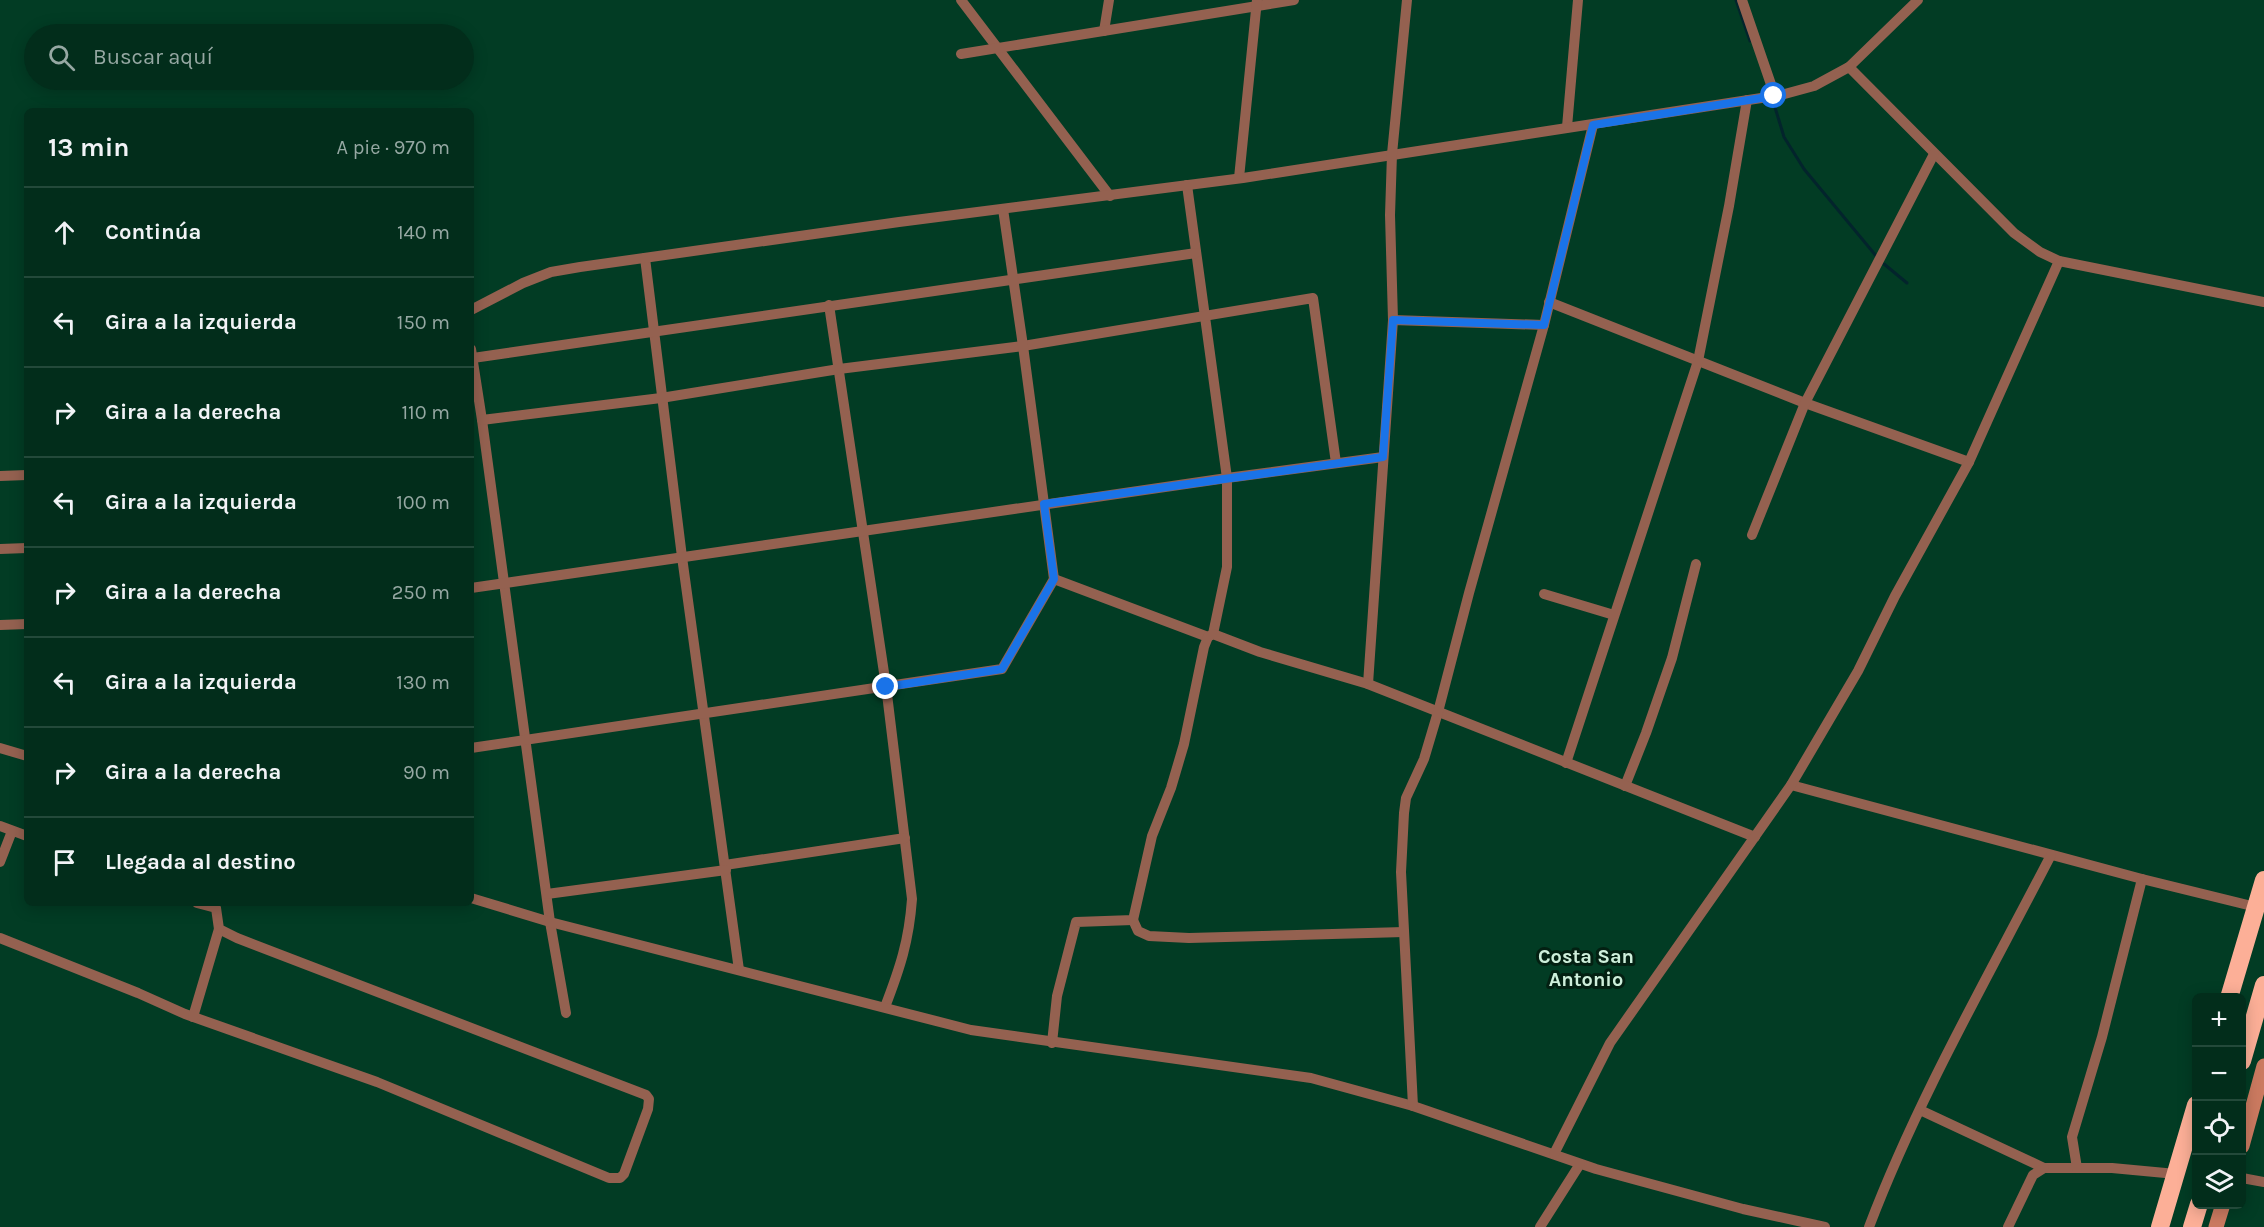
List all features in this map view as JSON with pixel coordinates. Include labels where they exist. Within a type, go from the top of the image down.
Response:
[{"type":"highway","points":[[2230,993],[2264,880]]},
{"type":"highway","points":[[2245,1047],[2264,985]]},
{"type":"highway","points":[[2160,1227],[2192,1119]]},
{"type":"highway","points":[[2192,1227],[2197,1209]]},
{"type":"street","points":[[962,0],[1110,196]]},
{"type":"street","points":[[1104,31],[1109,0]]},
{"type":"street","points":[[961,54],[1257,3],[1294,0]]},
{"type":"street","points":[[1368,684],[1393,320],[1390,215],[1392,154],[1407,0]]},
{"type":"street","points":[[1567,127],[1578,0]]},
{"type":"street","points":[[1742,0],[1774,96]]},
{"type":"street","points":[[474,308],[523,283],[551,272],[1239,178],[1774,96],[1814,86],[1849,67],[1918,0]]},
{"type":"street","points":[[1239,178],[1257,3]]},
{"type":"street","points":[[1849,67],[2014,233],[2040,252],[2059,261],[2264,303]]},
{"type":"street","points":[[1566,763],[1698,361],[1729,206],[1747,100]]},
{"type":"street","points":[[1413,1106],[1401,872],[1406,798],[1424,759],[1438,712],[1468,593],[1544,325],[1593,125]]},
{"type":"street","points":[[1752,535],[1805,403],[1935,154]]},
{"type":"street","points":[[1187,185],[1227,478],[1227,567],[1211,635],[1204,647],[1184,744],[1171,788],[1152,836],[1133,920],[1138,931],[1149,936],[1189,938],[1404,932]]},
{"type":"street","points":[[474,748],[1002,669],[1054,579],[1003,209]]},
{"type":"street","points":[[474,353],[652,330],[1196,253]]},
{"type":"street","points":[[645,258],[652,330],[739,970]]},
{"type":"street","points":[[1554,1154],[1610,1043],[1791,785],[1858,671],[1895,596],[1969,462],[2059,261]]},
{"type":"street","points":[[482,420],[661,398],[839,369],[1023,346],[1313,298],[1336,463]]},
{"type":"street","points":[[1549,302],[1805,403],[1969,462]]},
{"type":"street","points":[[829,305],[886,687],[912,899],[910,931],[901,966],[885,1007]]},
{"type":"street","points":[[1393,320],[1544,325]]},
{"type":"street","points":[[474,384],[482,420],[550,922],[566,1013]]},
{"type":"street","points":[[474,588],[1383,457]]},
{"type":"street","points":[[0,477],[24,475]]},
{"type":"street","points":[[0,549],[24,548]]},
{"type":"street","points":[[1625,786],[1672,658],[1696,564]]},
{"type":"street","points":[[1054,579],[1211,635],[1368,684],[1755,837]]},
{"type":"street","points":[[1544,594],[1614,615]]},
{"type":"street","points":[[0,625],[24,624]]},
{"type":"street","points":[[0,748],[24,755]]},
{"type":"street","points":[[1791,785],[2142,879],[2256,907]]},
{"type":"street","points":[[0,826],[24,836]]},
{"type":"street","points":[[0,862],[12,831]]},
{"type":"street","points":[[547,894],[904,838]]},
{"type":"street","points":[[1869,1227],[1885,1185],[1920,1110],[2051,855]]},
{"type":"street","points":[[2077,1168],[2072,1137],[2102,1036],[2142,879]]},
{"type":"street","points":[[474,899],[550,922],[971,1030],[1311,1078],[1413,1106],[1580,1164],[1743,1209],[1826,1227]]},
{"type":"street","points":[[193,1017],[219,929],[216,906]]},
{"type":"street","points":[[1052,1043],[1057,996],[1076,922],[1133,920]]},
{"type":"street","points":[[0,938],[193,1017],[377,1082],[609,1178],[620,1178],[624,1174],[648,1109],[649,1099],[646,1095],[237,938],[219,929]]},
{"type":"street","points":[[2246,1129],[2264,1066]]},
{"type":"street","points":[[1920,1110],[2044,1168],[2112,1168],[2176,1174]]},
{"type":"street","points":[[1540,1227],[1580,1164]]},
{"type":"street","points":[[2008,1227],[2033,1175],[2044,1168]]},
{"type":"street","points":[[2246,1179],[2264,1182]]},
{"type":"street","points":[[2216,1227],[2221,1209]]},
{"type":"waterway","points":[[1736,0],[1750,41]]},
{"type":"waterway","points":[[1774,104],[1784,137],[1804,169],[1877,257]]},
{"type":"waterway","points":[[1884,264],[1907,283]]},
{"type":"district","name":"Costa San Antonio","points":[[1586,968]]},
{"type":"route","points":[[886,687],[1002,669],[1054,579],[1044,504],[1383,457],[1393,320],[1544,325],[1593,125],[1774,96]]}]
